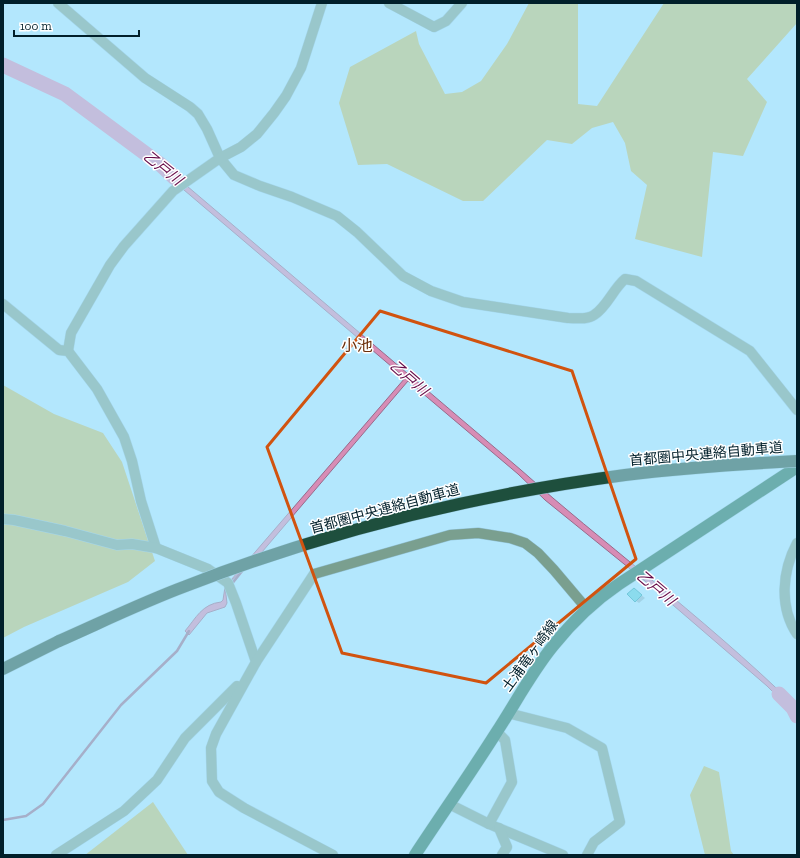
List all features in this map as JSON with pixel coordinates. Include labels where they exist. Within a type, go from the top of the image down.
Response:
[{"type":"highway","name":"首都圏中央連絡自動車道","points":[[3,669],[59,641],[173,592],[235,568],[331,537],[479,500],[551,486],[626,475],[692,468],[797,461]]},
{"type":"main road","name":"土浦竜ヶ崎線","points":[[415,855],[552,646],[587,609],[604,594],[797,466]]},
{"type":"street","points":[[58,3],[145,78],[190,107],[198,114],[207,129],[220,158],[234,174],[260,186],[292,197],[337,216],[357,232],[403,276],[420,286],[445,297],[463,302],[568,318],[583,318],[593,316],[603,306],[618,285],[625,279],[636,280],[750,351],[797,410]]},
{"type":"street","points":[[68,351],[71,333],[110,266],[124,246],[174,192],[220,158],[241,147],[257,134],[274,113],[286,96],[301,68],[322,3]]},
{"type":"street","points":[[389,3],[434,27],[446,21],[462,3]]},
{"type":"street","points":[[3,304],[59,350],[68,351],[97,389],[124,437],[132,461],[141,501],[156,548]]},
{"type":"street","points":[[3,520],[14,520],[65,531],[117,545],[132,544],[156,548],[208,569],[228,582],[256,662]]},
{"type":"street","points":[[332,855],[244,808],[220,792],[212,781],[211,748],[226,715],[246,678],[314,574],[450,535],[478,533],[510,538],[525,543],[538,553],[587,609]]},
{"type":"street","points":[[797,543],[788,565],[784,584],[784,594],[789,617],[797,634]]},
{"type":"street","points":[[56,855],[124,811],[157,780],[185,738],[246,678]]},
{"type":"street","points":[[508,713],[567,728],[602,748],[620,822],[594,842],[588,855]]},
{"type":"street","points":[[489,824],[512,782],[505,740],[497,732]]},
{"type":"street","points":[[449,804],[489,824],[562,855]]},
{"type":"street","points":[[500,828],[507,847],[502,855]]},
{"type":"highlighted area","points":[[380,311],[572,371],[636,559],[486,683],[342,653],[267,447]]},
{"type":"shaded area","points":[[529,3],[578,3],[578,104],[597,106],[664,3],[797,3],[797,23],[747,79],[767,102],[743,156],[713,152],[702,257],[635,239],[647,185],[631,171],[625,143],[613,122],[592,128],[572,144],[547,140],[483,201],[463,201],[387,164],[358,165],[339,103],[350,67],[416,31],[419,44],[445,94],[462,92],[481,81],[507,44]]},
{"type":"shaded area","points":[[3,385],[54,414],[103,433],[122,462],[155,561],[128,582],[24,627],[3,638]]},
{"type":"shaded area","points":[[704,766],[719,772],[731,851],[734,855],[705,855],[690,795]]},
{"type":"shaded area","points":[[153,802],[188,855],[85,855]]},
{"type":"water","points":[[163,163],[187,186],[552,497],[704,624],[796,707],[791,710],[767,686],[645,581],[545,500],[518,474],[408,381],[262,552],[225,587],[405,378],[184,190],[159,167]]},
{"type":"water","points":[[225,587],[227,603],[225,607],[207,613],[189,635],[185,631],[200,612],[214,603],[221,602],[223,600]]},
{"type":"building","points":[[634,588],[642,595],[635,602],[627,594]]},
{"type":"waterway","name":"乙戸川","points":[[3,65],[65,94],[161,165],[175,178]]},
{"type":"waterway","points":[[231,585],[243,570]]},
{"type":"waterway","points":[[3,820],[26,816],[43,804],[121,705],[177,651],[189,631]]},
{"type":"waterway","name":"乙戸川","points":[[779,694],[793,708],[797,716]]},
{"type":"district","name":"小池","points":[[357,345]]}]
